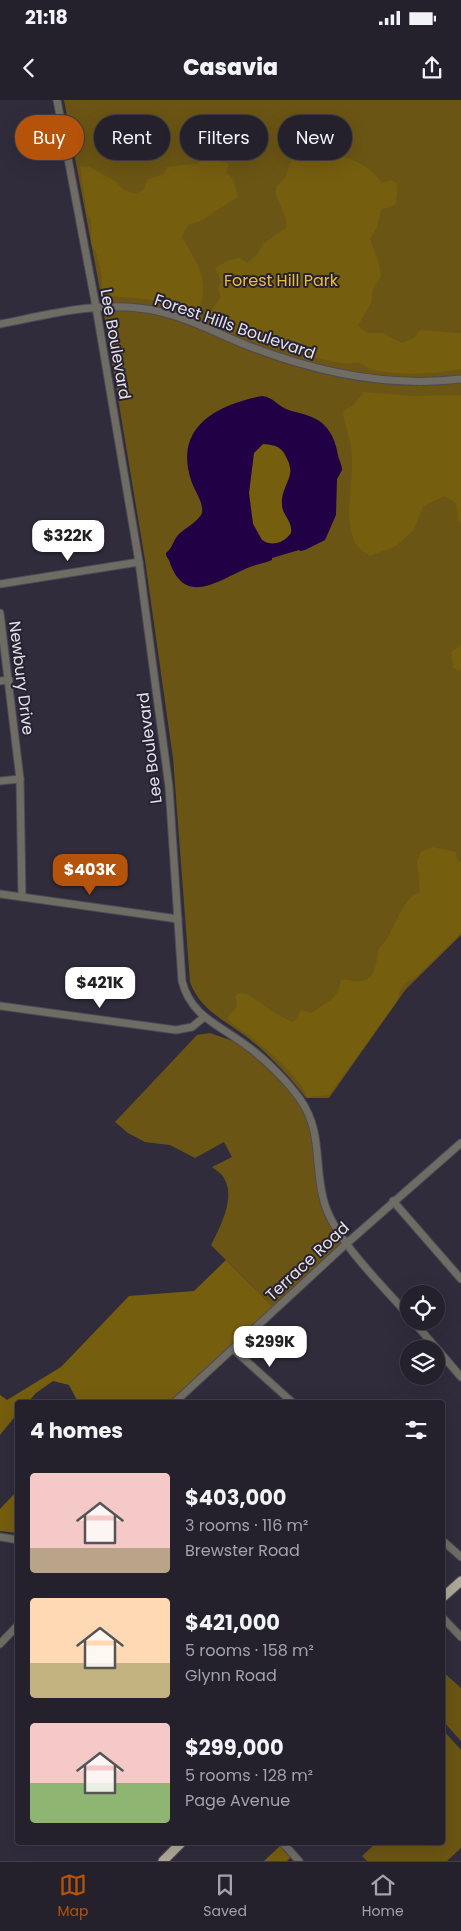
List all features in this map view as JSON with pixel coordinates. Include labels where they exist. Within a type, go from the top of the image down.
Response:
[{"type":"main road","points":[[445,1595],[461,1581]]},
{"type":"main road","points":[[162,1861],[179,1845]]},
{"type":"street","name":"Lee Boulevard","points":[[58,100],[96,307],[138,562],[165,752],[183,986],[188,998],[204,1018],[248,1046],[291,1088],[301,1101],[308,1114],[315,1136],[321,1191],[330,1220],[346,1244],[400,1306]]},
{"type":"street","name":"Forest Hills Boulevard","points":[[0,324],[96,307],[126,306],[163,312],[269,354],[320,370],[391,381],[442,382],[461,379]]},
{"type":"street","points":[[0,584],[138,562]]},
{"type":"street","name":"Newbury Drive","points":[[0,613],[20,779],[22,897]]},
{"type":"street","points":[[0,681],[9,680]]},
{"type":"street","points":[[0,782],[20,779]]},
{"type":"street","points":[[0,894],[178,919]]},
{"type":"street","points":[[0,1006],[176,1030],[192,1026],[204,1018]]},
{"type":"street","name":"Terrace Road","points":[[177,1400],[393,1201],[461,1143]]},
{"type":"street","points":[[393,1201],[461,1280]]},
{"type":"street","points":[[421,1330],[461,1376]]},
{"type":"street","points":[[233,1349],[290,1400]]},
{"type":"street","points":[[0,1537],[15,1540]]},
{"type":"street","points":[[445,1543],[461,1557]]},
{"type":"street","points":[[445,1620],[461,1637]]},
{"type":"street","points":[[0,1644],[15,1628]]},
{"type":"street","points":[[285,1845],[299,1861]]},
{"type":"green space","name":"Forest Hill Park","points":[[64,100],[461,100],[461,935],[406,989],[329,1098],[306,1098],[288,1076],[260,1048],[201,1002],[190,982],[173,758],[145,560],[100,290],[75,160],[84,160],[84,115],[67,115]]},
{"type":"green space","points":[[204,160],[219,160],[229,164],[226,173],[233,179],[238,197],[200,221],[187,226],[182,237],[198,266],[203,283],[201,303],[197,316],[158,301],[120,297],[102,292],[102,277],[97,255],[91,243],[91,218],[87,214],[80,166],[90,167],[115,181],[125,191],[137,194],[144,189],[147,180],[164,174],[167,167],[198,163]]},
{"type":"green space","points":[[292,160],[352,160],[365,166],[382,183],[391,180],[398,184],[396,204],[381,210],[377,227],[370,239],[378,260],[381,277],[373,288],[371,303],[358,326],[368,333],[383,333],[402,343],[414,338],[420,330],[461,333],[461,369],[417,374],[373,370],[359,363],[340,363],[307,356],[256,341],[210,319],[210,313],[221,297],[218,290],[221,281],[215,268],[229,260],[240,258],[247,263],[258,254],[263,244],[286,228],[286,219],[275,193],[277,186],[285,178]]},
{"type":"green space","points":[[364,392],[414,396],[461,395],[461,523],[458,521],[456,503],[444,496],[423,507],[413,531],[396,546],[370,556],[356,545],[351,532],[349,508],[352,458],[343,412],[354,404]]},
{"type":"green space","points":[[263,444],[277,446],[286,455],[291,468],[281,501],[292,529],[285,539],[278,543],[262,540],[253,524],[249,493],[254,453]]},
{"type":"green space","points":[[461,645],[461,671],[453,668],[451,652]]},
{"type":"green space","points":[[432,847],[456,852],[457,859],[461,863],[461,933],[415,978],[403,986],[397,1001],[329,1095],[307,1097],[295,1077],[273,1055],[228,1020],[229,1014],[237,1007],[235,997],[238,993],[247,994],[276,1014],[293,1022],[298,1018],[300,1010],[312,1013],[331,1000],[337,992],[341,980],[361,981],[370,977],[375,968],[379,948],[389,935],[408,901],[413,895],[420,893],[417,861],[421,852]]},
{"type":"green space","points":[[210,1033],[248,1046],[291,1088],[308,1114],[321,1191],[346,1244],[275,1309],[211,1245],[228,1203],[227,1186],[224,1178],[212,1167],[232,1157],[224,1142],[195,1158],[170,1145],[145,1142],[128,1133],[115,1122],[197,1035]]},
{"type":"green space","points":[[226,1260],[275,1309],[177,1400],[77,1400],[69,1385],[53,1381],[30,1400],[15,1400],[15,1416],[0,1435],[0,1395],[7,1400],[61,1367],[129,1296],[194,1291]]},
{"type":"green space","points":[[15,1493],[15,1533],[0,1531],[0,1509]]},
{"type":"green space","points":[[445,1674],[461,1688],[461,1741],[445,1723]]},
{"type":"green space","points":[[445,1732],[461,1750],[461,1848],[447,1861],[367,1861],[362,1856],[374,1845],[445,1845]]},
{"type":"green space","points":[[281,1845],[285,1845],[293,1855],[287,1861],[264,1861]]},
{"type":"shaded area","points":[[262,396],[269,398],[286,409],[321,422],[329,431],[335,442],[342,468],[337,479],[336,515],[325,540],[305,550],[272,558],[272,560],[246,568],[212,584],[193,587],[184,583],[176,576],[166,556],[178,535],[196,521],[202,512],[201,503],[192,483],[187,464],[188,447],[193,433],[203,422],[215,413],[245,400]],"holes":[[[263,444],[283,451],[290,470],[283,493],[282,509],[290,525],[291,533],[278,543],[262,540],[253,524],[249,493],[254,453]]]}]
